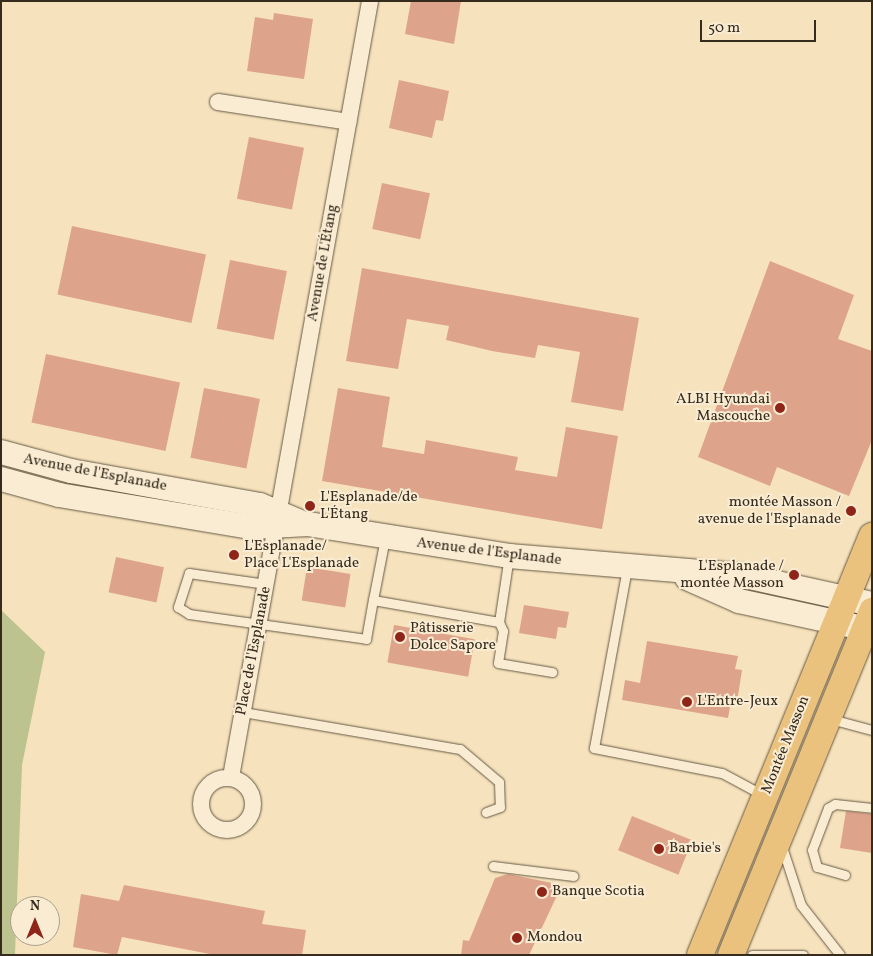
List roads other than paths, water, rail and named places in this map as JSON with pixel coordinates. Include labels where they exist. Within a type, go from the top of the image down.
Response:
[{"type":"main road","name":"Montée Masson","points":[[700,955],[872,536]]},
{"type":"main road","name":"Montée Masson","points":[[731,955],[869,623]]},
{"type":"street","name":"Avenue de L'Étang","points":[[278,519],[370,1]]},
{"type":"street","points":[[218,102],[348,122]]},
{"type":"street","name":"Avenue de l'Esplanade","points":[[1,452],[71,471],[260,505],[278,519],[304,524],[509,556],[675,573],[745,576],[872,604]]},
{"type":"street","name":"Avenue de l'Esplanade","points":[[1,479],[78,498],[251,527],[278,519]]},
{"type":"street","name":"Place de l'Esplanade","points":[[231,778],[278,519]]},
{"type":"street","name":"Avenue de l'Esplanade","points":[[675,573],[739,602],[836,623],[869,623]]},
{"type":"lane","points":[[266,584],[194,573],[186,575],[182,583],[178,607],[184,612],[366,639],[385,538]]},
{"type":"lane","points":[[509,556],[499,622],[503,631],[498,663],[552,672]]},
{"type":"lane","points":[[627,568],[594,748],[722,773],[765,796]]},
{"type":"lane","points":[[373,600],[499,622]]},
{"type":"lane","points":[[243,712],[460,749],[499,782],[500,807],[486,812]]},
{"type":"lane","points":[[829,718],[872,730]]},
{"type":"lane","points":[[845,875],[817,866],[812,850],[828,808],[835,804],[872,808]]},
{"type":"lane","points":[[780,837],[801,905],[840,955]]},
{"type":"lane","points":[[493,866],[573,876]]},
{"type":"lane","points":[[752,955],[803,955]]},
{"type":"place","name":"ALBI Hyundai Mascouche","points":[[780,408]]},
{"type":"place","name":"L'Esplanade/de L'Étang","points":[[310,506]]},
{"type":"place","name":"montée Masson / avenue de l'Esplanade","points":[[851,511]]},
{"type":"place","name":"L'Esplanade/ Place L'Esplanade","points":[[234,555]]},
{"type":"place","name":"L'Esplanade / montée Masson","points":[[794,575]]},
{"type":"place","name":"Pâtisserie Dolce Sapore","points":[[400,637]]},
{"type":"place","name":"L'Entre-Jeux","points":[[687,702]]},
{"type":"place","name":"Barbie's","points":[[659,849]]},
{"type":"place","name":"Banque Scotia","points":[[542,892]]},
{"type":"place","name":"Mondou","points":[[517,938]]}]
